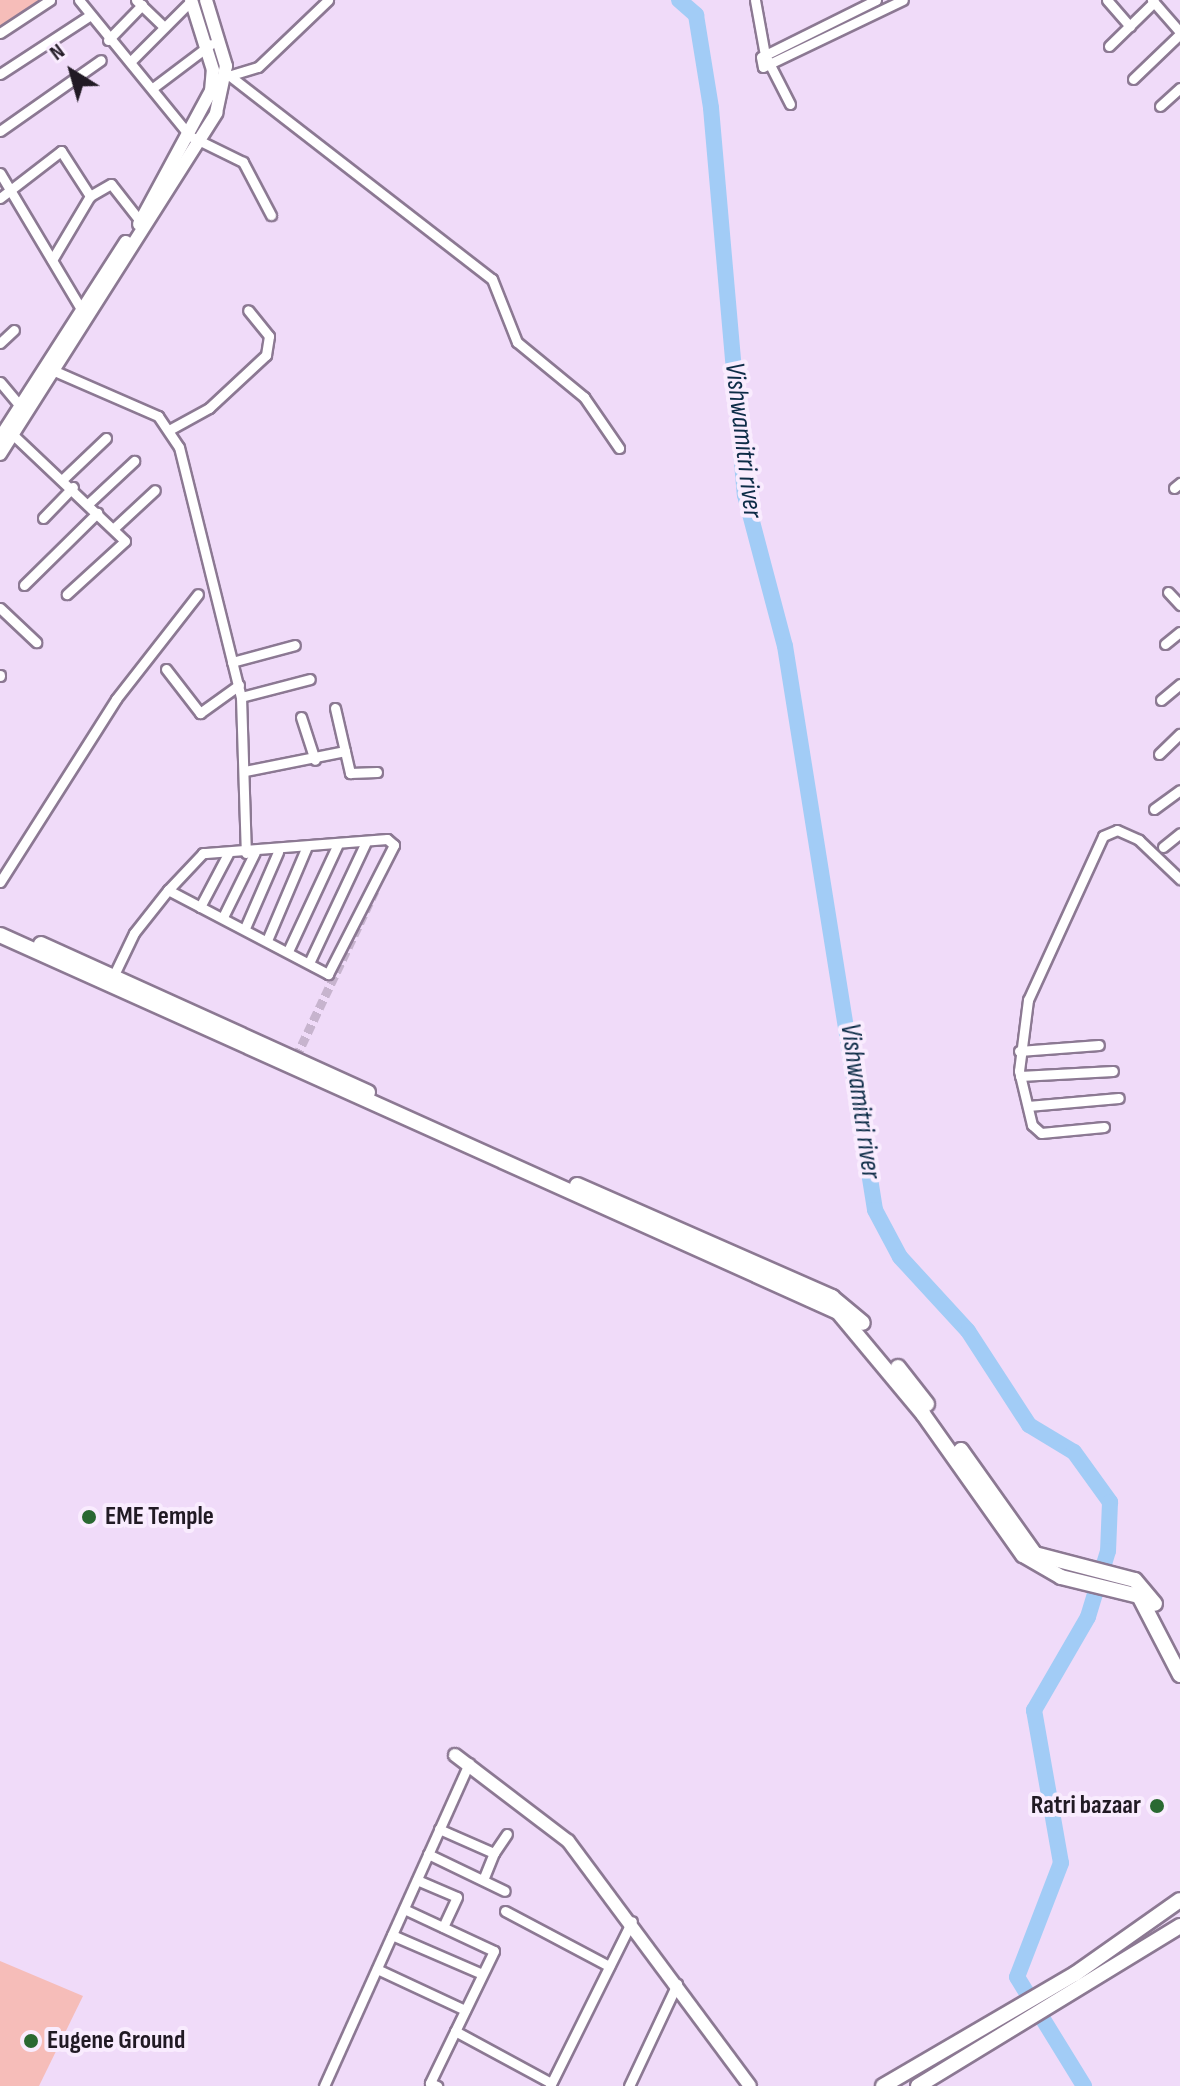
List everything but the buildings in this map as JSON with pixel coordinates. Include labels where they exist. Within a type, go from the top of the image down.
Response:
[{"type":"main road","points":[[0,926],[111,981],[838,1312],[955,1456],[1014,1546],[1056,1569],[1134,1586],[1180,1655]]},
{"type":"main road","points":[[0,935],[111,981]]},
{"type":"main road","points":[[1134,1586],[1180,1675]]},
{"type":"main road","points":[[883,2086],[1075,1974],[1180,1900]]},
{"type":"main road","points":[[918,2086],[1083,1989],[1180,1926]]},
{"type":"street","points":[[0,33],[50,0]]},
{"type":"street","points":[[79,0],[108,40],[154,87],[195,141],[238,157],[271,215]]},
{"type":"street","points":[[7,433],[140,221],[195,141],[211,91],[205,45],[191,0],[130,62]]},
{"type":"street","points":[[84,313],[195,141],[228,76],[206,0]]},
{"type":"street","points":[[228,76],[258,67],[328,0]]},
{"type":"street","points":[[767,0],[756,2],[768,60],[790,104]]},
{"type":"street","points":[[768,60],[876,0]]},
{"type":"street","points":[[768,60],[903,0]]},
{"type":"street","points":[[1107,0],[1130,26]]},
{"type":"street","points":[[1109,46],[1153,1],[1180,33],[1133,79]]},
{"type":"street","points":[[108,40],[139,2],[164,27]]},
{"type":"street","points":[[850,13],[856,23]]},
{"type":"street","points":[[0,74],[89,16]]},
{"type":"street","points":[[154,87],[205,45],[221,44]]},
{"type":"street","points":[[0,131],[101,60]]},
{"type":"street","points":[[228,76],[325,142],[492,279],[517,342],[584,397],[619,448]]},
{"type":"street","points":[[1160,106],[1180,88]]},
{"type":"street","points":[[0,198],[61,151],[90,196]]},
{"type":"street","points":[[0,173],[84,313]]},
{"type":"street","points":[[52,260],[90,196],[111,184],[140,221]]},
{"type":"street","points":[[169,430],[209,408],[266,355],[269,336],[248,310]]},
{"type":"street","points":[[0,343],[14,330]]},
{"type":"street","points":[[49,369],[158,416],[169,430],[241,697],[250,852],[223,917]]},
{"type":"street","points":[[0,454],[20,406],[49,369]]},
{"type":"street","points":[[0,382],[20,406]]},
{"type":"street","points":[[7,433],[64,478],[125,541],[67,594]]},
{"type":"street","points":[[64,478],[106,438]]},
{"type":"street","points":[[89,503],[134,461]]},
{"type":"street","points":[[43,518],[73,487]]},
{"type":"street","points":[[113,529],[155,490]]},
{"type":"street","points":[[24,585],[97,513]]},
{"type":"street","points":[[1168,592],[1180,605]]},
{"type":"street","points":[[0,882],[116,699],[198,594]]},
{"type":"street","points":[[0,608],[36,642]]},
{"type":"street","points":[[1165,644],[1180,632]]},
{"type":"street","points":[[232,662],[295,645]]},
{"type":"street","points":[[166,669],[200,713],[239,685]]},
{"type":"street","points":[[241,697],[310,679]]},
{"type":"street","points":[[1161,700],[1180,684]]},
{"type":"street","points":[[335,708],[352,775],[377,772]]},
{"type":"street","points":[[301,717],[315,760]]},
{"type":"street","points":[[1159,754],[1180,734]]},
{"type":"street","points":[[245,771],[315,760],[345,751]]},
{"type":"street","points":[[1154,809],[1180,790]]},
{"type":"street","points":[[1104,1127],[1041,1133],[1028,1106],[1020,1076],[1019,1051],[1028,1000],[1103,836],[1117,830],[1139,840],[1180,879]]},
{"type":"street","points":[[1163,847],[1180,833]]},
{"type":"street","points":[[111,981],[168,890],[203,853],[278,852],[307,846],[365,844],[387,839],[394,845],[333,971],[309,963],[268,938],[168,890]]},
{"type":"street","points":[[309,963],[365,844]]},
{"type":"street","points":[[268,938],[307,846]]},
{"type":"street","points":[[289,949],[337,846]]},
{"type":"street","points":[[245,928],[278,852]]},
{"type":"street","points":[[200,907],[228,854]]},
{"type":"street","points":[[1019,1051],[1099,1045]]},
{"type":"street","points":[[1020,1076],[1113,1071]]},
{"type":"street","points":[[1028,1106],[1119,1098]]},
{"type":"street","points":[[455,1755],[568,1841],[632,1921],[750,2086]]},
{"type":"street","points":[[324,2086],[469,1763]]},
{"type":"street","points":[[439,1829],[494,1853]]},
{"type":"street","points":[[483,1880],[494,1853],[507,1834]]},
{"type":"street","points":[[428,1854],[505,1891]]},
{"type":"street","points":[[417,1880],[457,1897],[443,1927]]},
{"type":"street","points":[[404,1909],[494,1951],[432,2085]]},
{"type":"street","points":[[505,1911],[609,1966]]},
{"type":"street","points":[[455,2031],[551,2084],[632,1921]]},
{"type":"street","points":[[392,1935],[482,1974]]},
{"type":"street","points":[[377,1969],[465,2010]]},
{"type":"street","points":[[629,2086],[678,1983]]},
{"type":"shaded area","points":[[0,0],[39,0],[0,27]]},
{"type":"shaded area","name":"Eugene Ground","points":[[0,1961],[83,1996],[39,2086],[0,2086]]},
{"type":"waterway","name":"Vishwamitri river","points":[[679,0],[696,15],[711,108],[745,495],[785,646],[875,1210],[900,1257],[968,1331],[1029,1425],[1074,1452],[1110,1502],[1108,1551],[1088,1617],[1034,1710],[1061,1863],[1017,1977],[1084,2086]]},
{"type":"tunnel","points":[[296,1057],[375,891]]},
{"type":"place","name":"EME Temple","points":[[89,1517]]},
{"type":"place","name":"Ratri bazaar","points":[[1157,1806]]},
{"type":"place","name":"Eugene Ground","points":[[31,2041]]}]
